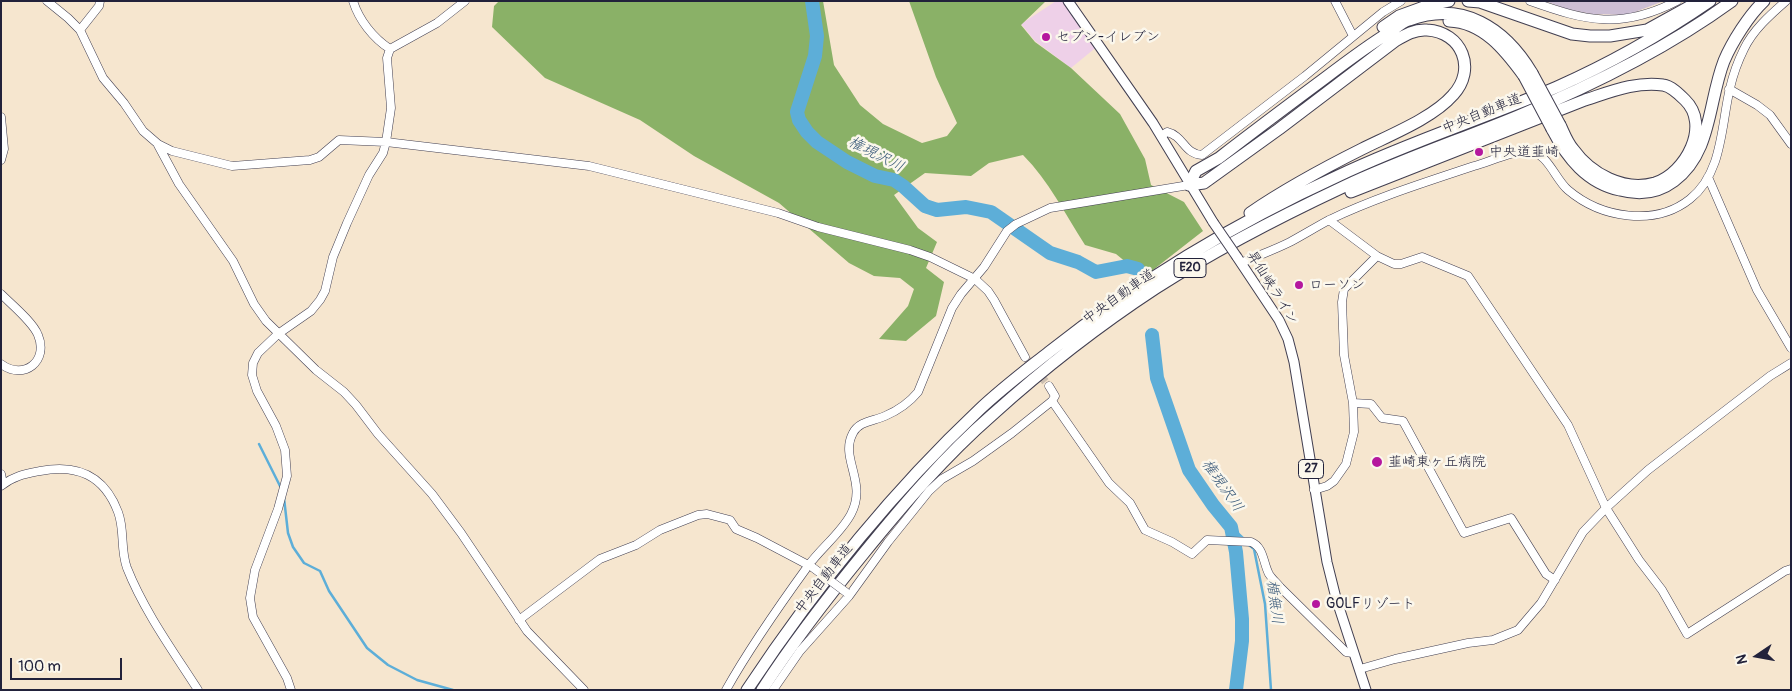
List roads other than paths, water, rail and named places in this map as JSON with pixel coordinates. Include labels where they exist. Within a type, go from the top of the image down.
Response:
[{"type":"highway","points":[[1271,118],[1361,44],[1399,16],[1432,4],[1449,1]]},
{"type":"highway","points":[[1468,1],[1480,2],[1572,34],[1590,36],[1618,35],[1647,30],[1699,1]]},
{"type":"highway","name":"中央自動車道","points":[[747,690],[845,557],[887,506],[934,454],[981,408],[1058,345],[1106,309],[1197,250],[1263,213],[1337,176],[1592,71],[1678,23],[1710,1]]},
{"type":"highway","name":"中央自動車道","points":[[762,690],[829,596],[894,515],[944,462],[990,417],[1074,348],[1149,293],[1241,238],[1342,187],[1519,116],[1598,80],[1669,42],[1732,1]]},
{"type":"highway","points":[[1556,127],[1563,151],[1596,182],[1609,188],[1633,193],[1648,192],[1665,187],[1684,173],[1698,153],[1710,118],[1725,61],[1737,37],[1764,1]]},
{"type":"highway","points":[[1189,185],[1196,171],[1219,158],[1368,45],[1408,20],[1435,14],[1455,14],[1474,18],[1492,28],[1511,45],[1526,63],[1528,74],[1556,127],[1572,148],[1584,162],[1598,173],[1620,184],[1645,185],[1657,182],[1681,165],[1691,148],[1695,136],[1695,119],[1688,103],[1666,85],[1636,85],[1611,91],[1268,225]]},
{"type":"highway","points":[[1279,129],[1386,39],[1410,25],[1430,21],[1456,22],[1472,26],[1491,37],[1528,74]]},
{"type":"highway","points":[[1189,185],[1204,183],[1279,129],[1395,40],[1412,31],[1425,29],[1441,32],[1456,42],[1463,56],[1465,68],[1462,82],[1455,94],[1443,106],[1329,166],[1258,207],[1197,250]]},
{"type":"main road","name":"昇仙峡ライン","points":[[1068,1],[1161,136],[1189,185],[1280,320],[1288,339],[1294,362],[1327,562],[1353,653],[1366,690]]},
{"type":"street","points":[[47,1],[80,30],[103,78],[124,103],[143,131],[158,144],[172,151],[232,166],[310,160],[324,154],[339,140],[386,142],[589,166],[778,213],[818,227],[910,250],[930,257],[975,279],[988,291],[1025,357]]},
{"type":"street","points":[[80,30],[99,6],[100,1]]},
{"type":"street","points":[[353,1],[355,10],[362,20],[379,41],[390,49]]},
{"type":"street","points":[[290,690],[287,678],[253,617],[250,598],[255,570],[278,509],[287,476],[285,450],[276,426],[257,391],[252,375],[253,363],[258,353],[278,334],[311,311],[325,291],[333,257],[346,223],[368,175],[383,153],[386,142],[391,108],[387,58],[390,49],[437,23],[465,1]]},
{"type":"street","points":[[1335,1],[1353,36]]},
{"type":"street","points":[[1161,136],[1166,132],[1174,133],[1191,152],[1202,155],[1305,76],[1384,12],[1401,1]]},
{"type":"street","points":[[1530,1],[1566,14],[1595,19],[1628,20],[1677,1]]},
{"type":"street","points":[[1239,260],[1290,242],[1329,220],[1376,200],[1440,177],[1514,154],[1529,152],[1540,155],[1567,190],[1590,204],[1631,217],[1650,216],[1679,208],[1692,198],[1708,177],[1715,161],[1721,141],[1729,89],[1744,48],[1756,31],[1786,1]]},
{"type":"street","points":[[1729,89],[1758,105],[1770,115],[1791,144]]},
{"type":"street","points":[[1,117],[4,149],[1,160]]},
{"type":"street","points":[[158,144],[180,184],[233,261],[254,304],[266,322],[356,405],[378,434],[432,494],[519,620],[539,645],[584,690]]},
{"type":"street","points":[[1708,177],[1757,290],[1791,348]]},
{"type":"street","points":[[726,690],[751,649],[810,566],[847,519],[856,501],[857,485],[848,452],[853,432],[861,424],[899,409],[911,401],[918,392],[952,308],[961,294],[975,279],[1007,231],[1016,224],[1050,208],[1189,185]]},
{"type":"street","points":[[1329,220],[1377,256],[1394,264],[1422,258],[1468,276],[1568,425],[1606,508],[1639,560],[1662,590],[1687,634],[1791,569]]},
{"type":"street","points":[[1314,490],[1327,486],[1334,481],[1346,464],[1354,432],[1353,403],[1344,355],[1342,302],[1344,289],[1377,256]]},
{"type":"street","points":[[1,294],[33,326],[38,335],[40,353],[36,362],[30,368],[13,369],[1,364]]},
{"type":"street","points":[[1360,669],[1422,653],[1493,640],[1518,630],[1541,603],[1584,532],[1606,508],[1648,470],[1770,376],[1791,363]]},
{"type":"street","points":[[773,690],[800,651],[848,594],[929,491],[942,479],[972,462],[1012,433],[1052,401],[1055,396],[1049,386]]},
{"type":"street","points":[[1052,401],[1108,484],[1130,502],[1145,530],[1172,542],[1192,554],[1207,540],[1251,542],[1256,544],[1270,576],[1346,652],[1353,653]]},
{"type":"street","points":[[1353,403],[1371,404],[1382,418],[1404,421],[1464,533],[1511,518],[1546,574],[1555,580]]},
{"type":"street","points":[[1,474],[2,485],[19,475],[52,469],[71,468],[94,477],[111,495],[119,514],[122,549],[127,568],[154,621],[198,690]]},
{"type":"street","points":[[519,620],[600,559],[636,545],[660,530],[698,515],[707,514],[730,520],[736,529],[810,566],[848,594]]},
{"type":"waterway","name":"権現沢川","points":[[812,1],[817,36],[815,56],[797,112],[799,120],[817,142],[847,162],[875,176],[894,180],[925,206],[937,210],[966,207],[991,212],[1050,253],[1078,262],[1096,272],[1127,266],[1138,269]]},
{"type":"waterway","name":"権現沢川","points":[[1152,335],[1157,378],[1189,470],[1231,527],[1236,552],[1242,619],[1242,641],[1236,690]]},
{"type":"waterway","points":[[259,444],[281,488]]},
{"type":"waterway","points":[[284,498],[288,533],[293,547],[304,563],[320,571],[329,591],[367,648],[388,665],[417,680],[453,690]]},
{"type":"waterway","name":"楯無川","points":[[1231,527],[1244,539]]},
{"type":"waterway","name":"楯無川","points":[[1249,545],[1254,549],[1265,604],[1271,690]]},
{"type":"tunnel","points":[[1025,357],[1049,386]]},
{"type":"place","name":"セブン-イレブン","points":[[1046,37]]},
{"type":"place","name":"中央道韮崎","points":[[1479,152]]},
{"type":"place","name":"ローソン","points":[[1299,285]]},
{"type":"place","name":"韮崎東ヶ丘病院","points":[[1377,462]]},
{"type":"place","name":"GOLFリゾート","points":[[1316,604]]}]
